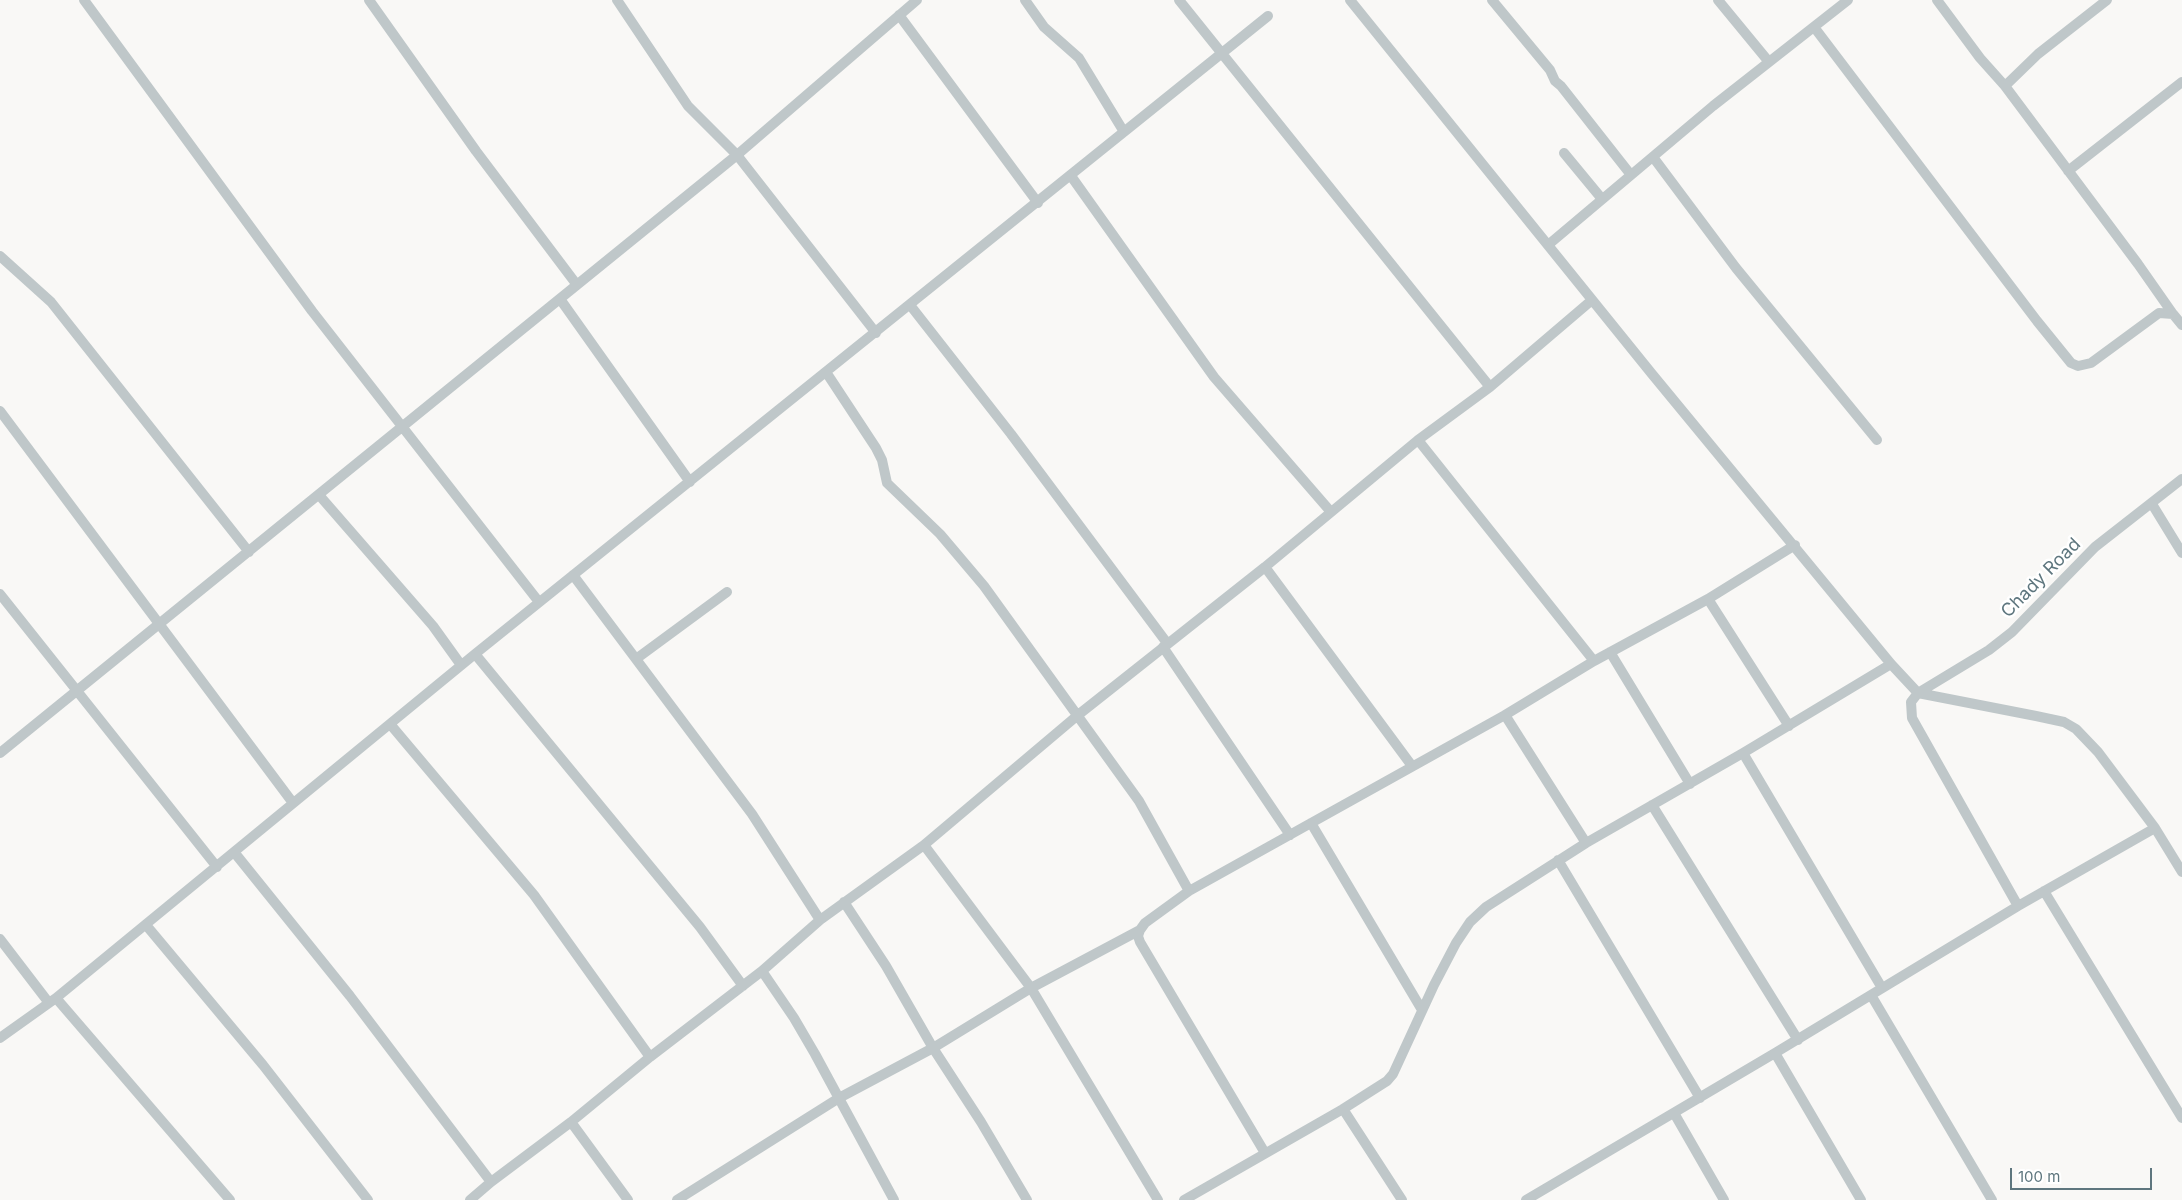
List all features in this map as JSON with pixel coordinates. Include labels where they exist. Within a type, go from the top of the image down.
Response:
[{"type":"street","points":[[84,0],[312,311],[539,602]]},
{"type":"street","points":[[369,0],[476,151],[577,285]]},
{"type":"street","points":[[617,0],[688,106],[736,155],[876,332]]},
{"type":"street","points":[[0,753],[160,625],[402,425],[736,155],[917,0]]},
{"type":"street","points":[[1025,0],[1044,27],[1079,58],[1124,132]]},
{"type":"street","points":[[1179,0],[1490,387]]},
{"type":"street","points":[[1350,0],[1592,300],[1891,664],[1918,693],[2064,722],[2076,729],[2098,752],[2155,828],[2182,872]]},
{"type":"street","points":[[1492,0],[1550,70],[1555,81],[1562,86],[1631,175]]},
{"type":"street","points":[[1718,0],[1769,62]]},
{"type":"street","points":[[1937,0],[1980,58],[2005,86],[2182,326]]},
{"type":"street","points":[[2005,86],[2038,54],[2107,0]]},
{"type":"street","points":[[1548,245],[1843,2]]},
{"type":"street","points":[[899,15],[1038,203]]},
{"type":"street","points":[[0,1038],[52,1000],[146,925],[461,665],[1038,203],[1221,52],[1268,16]]},
{"type":"street","points":[[1814,27],[2071,363],[2078,366],[2090,363],[2159,313],[2173,314]]},
{"type":"street","points":[[2068,171],[2182,82]]},
{"type":"street","points":[[1564,153],[1602,199]]},
{"type":"street","points":[[1653,157],[1736,268],[1877,440]]},
{"type":"street","points":[[1071,176],[1214,377],[1330,512]]},
{"type":"street","points":[[0,256],[52,302],[249,552]]},
{"type":"street","points":[[560,298],[690,482]]},
{"type":"street","points":[[470,1200],[762,971],[820,920],[924,844],[1078,715],[1265,567],[1418,440],[1490,387],[1592,300]]},
{"type":"street","points":[[910,305],[1048,481],[1165,645],[1290,835]]},
{"type":"street","points":[[826,372],[876,448],[882,460],[887,483],[940,534],[984,586],[1139,801],[1189,891]]},
{"type":"street","points":[[0,411],[294,803]]},
{"type":"street","points":[[1418,440],[1594,661]]},
{"type":"street","name":"Chady Road","points":[[1918,693],[1988,650],[2012,632],[2095,547],[2182,479]]},
{"type":"street","points":[[319,495],[433,626],[461,665]]},
{"type":"street","points":[[2152,504],[2182,553]]},
{"type":"street","points":[[1265,1153],[1140,942],[1138,936],[1145,923],[1189,891],[1504,715],[1594,661],[1708,599],[1795,546]]},
{"type":"street","points":[[1265,567],[1412,766]]},
{"type":"street","points":[[573,575],[752,814],[820,920]]},
{"type":"street","points":[[636,658],[727,592]]},
{"type":"street","points":[[0,594],[79,690],[217,867]]},
{"type":"street","points":[[1708,599],[1789,726]]},
{"type":"street","points":[[1610,652],[1690,784]]},
{"type":"street","points":[[475,654],[700,927],[743,986]]},
{"type":"street","points":[[1184,1200],[1343,1109],[1380,1086],[1393,1074],[1422,1010],[1456,943],[1470,922],[1486,907],[1586,843],[1743,754],[1891,664]]},
{"type":"street","points":[[1918,693],[1911,702],[1912,718],[2018,906]]},
{"type":"street","points":[[1504,715],[1586,843]]},
{"type":"street","points":[[390,724],[534,895],[650,1057]]},
{"type":"street","points":[[1743,754],[1882,988]]},
{"type":"street","points":[[1652,805],[1798,1040]]},
{"type":"street","points":[[1311,823],[1422,1010]]},
{"type":"street","points":[[1526,1200],[1798,1040],[2018,906],[2155,828]]},
{"type":"street","points":[[924,844],[1031,988],[1158,1200]]},
{"type":"street","points":[[234,852],[350,996],[491,1182]]},
{"type":"street","points":[[1558,860],[1700,1098]]},
{"type":"street","points":[[2044,891],[2182,1118]]},
{"type":"street","points":[[844,902],[886,966],[933,1048],[981,1122],[1027,1200]]},
{"type":"street","points":[[146,925],[288,1095],[368,1200]]},
{"type":"street","points":[[676,1200],[839,1098],[933,1048],[1031,988],[1140,930]]},
{"type":"street","points":[[0,939],[230,1200]]},
{"type":"street","points":[[762,971],[794,1018],[894,1200]]},
{"type":"street","points":[[1871,995],[1992,1200]]},
{"type":"street","points":[[1775,1053],[1861,1200]]},
{"type":"street","points":[[1343,1109],[1402,1200]]},
{"type":"street","points":[[1674,1113],[1724,1200]]},
{"type":"street","points":[[571,1122],[628,1200]]}]
